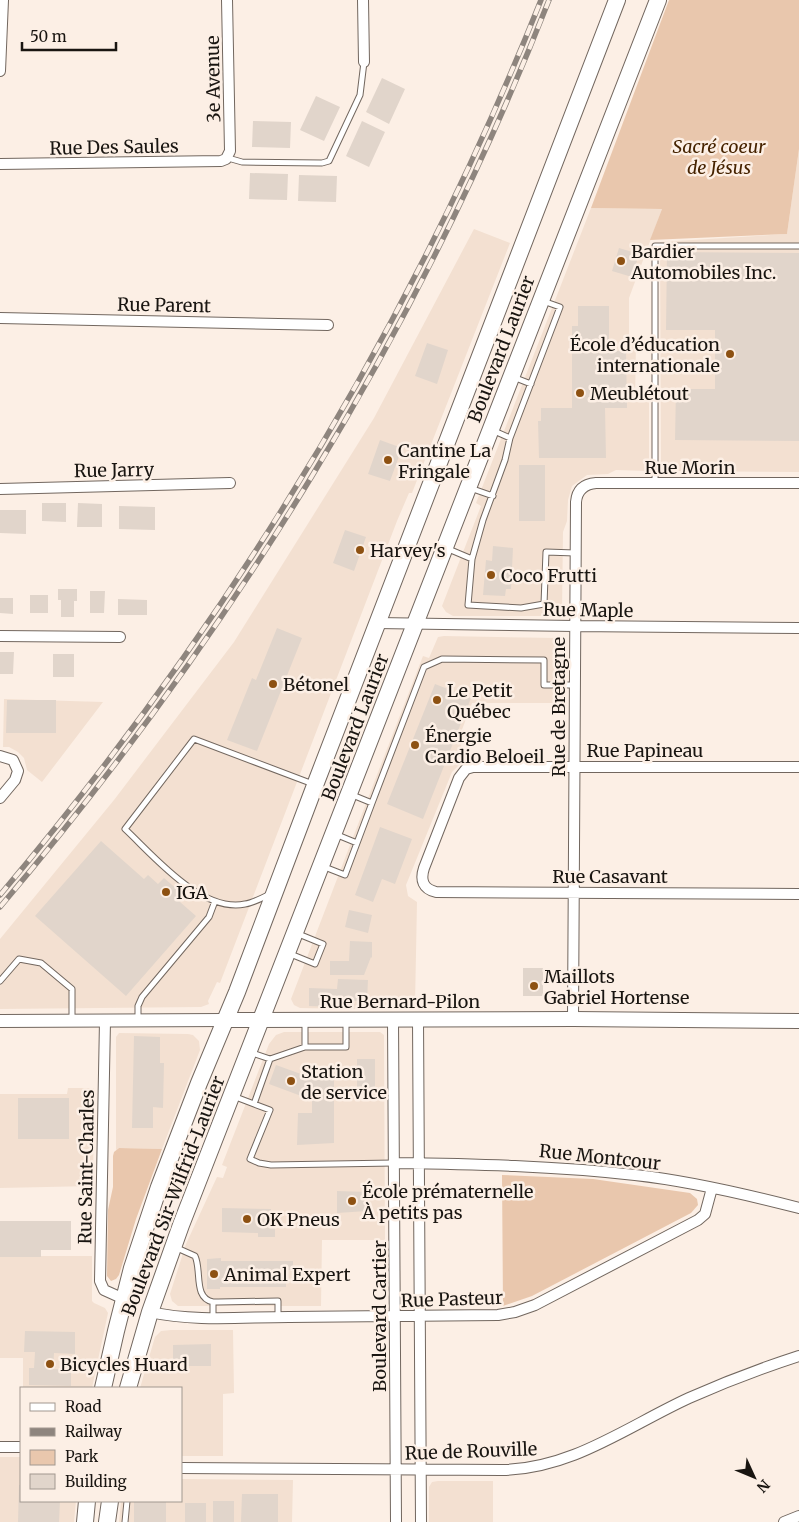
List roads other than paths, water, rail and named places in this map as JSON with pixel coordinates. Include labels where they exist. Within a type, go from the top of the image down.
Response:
[{"type":"main road","name":"Boulevard Laurier","points":[[226,1020],[617,0]]},
{"type":"main road","name":"Boulevard Laurier","points":[[262,1020],[658,0]]},
{"type":"main road","name":"Rue Bernard-Pilon","points":[[226,1020],[573,1019],[799,1021]]},
{"type":"main road","name":"Boulevard Sir-Wilfrid-Laurier","points":[[103,1387],[124,1299],[139,1246],[199,1083],[226,1020]]},
{"type":"main road","name":"Boulevard Sir-Wilfrid-Laurier","points":[[128,1387],[150,1312],[173,1247],[262,1020]]},
{"type":"main road","points":[[85,1522],[87,1502]]},
{"type":"main road","points":[[107,1522],[110,1502]]},
{"type":"street","points":[[0,71],[3,0]]},
{"type":"street","name":"3e Avenue","points":[[227,0],[230,151],[228,158]]},
{"type":"street","points":[[363,0],[364,62]]},
{"type":"street","name":"Rue Des Saules","points":[[0,164],[221,161],[228,158]]},
{"type":"street","name":"Rue Parent","points":[[0,318],[328,325]]},
{"type":"street","name":"Rue Jarry","points":[[0,489],[230,483]]},
{"type":"street","name":"Rue Morin","points":[[583,487],[592,483],[799,483]]},
{"type":"street","name":"Rue de Bretagne","points":[[573,1019],[575,553],[576,502],[578,492],[583,487]]},
{"type":"street","name":"Rue Maple","points":[[378,623],[799,628]]},
{"type":"street","points":[[0,636],[120,637]]},
{"type":"street","points":[[0,756],[10,758],[17,765],[18,771],[17,777],[0,798]]},
{"type":"street","name":"Rue Papineau","points":[[424,884],[422,878],[424,868],[459,778],[466,770],[479,766],[799,767]]},
{"type":"street","name":"Rue Casavant","points":[[424,884],[430,890],[436,892],[799,894]]},
{"type":"street","name":"Boulevard Cartier","points":[[393,1019],[396,1522]]},
{"type":"street","points":[[418,1019],[421,1522]]},
{"type":"street","name":"Rue Bernard-Pilon","points":[[0,1021],[226,1020]]},
{"type":"street","name":"Rue Saint-Charles","points":[[105,1021],[100,1281],[104,1290],[124,1299]]},
{"type":"street","name":"Rue Montcour","points":[[395,1163],[550,1167],[636,1175],[744,1194],[799,1208]]},
{"type":"street","name":"Rue Pasteur","points":[[150,1312],[174,1317],[395,1317],[498,1315],[515,1312],[535,1305],[698,1220],[705,1214],[712,1188]]},
{"type":"street","name":"Rue de Rouville","points":[[182,1468],[514,1470],[536,1467],[580,1453],[689,1398],[765,1367],[799,1356]]},
{"type":"street","points":[[0,1447],[20,1447]]},
{"type":"street","points":[[784,1522],[799,1516]]},
{"type":"lane","points":[[228,158],[242,162],[322,163],[329,161],[360,94],[364,62]]},
{"type":"lane","points":[[655,483],[655,246],[799,246]]},
{"type":"lane","points":[[542,300],[560,307],[510,438],[506,460],[483,520],[472,559],[468,605],[521,608],[544,604],[546,552],[575,553]]},
{"type":"lane","points":[[512,376],[531,384]]},
{"type":"lane","points":[[491,430],[510,438]]},
{"type":"lane","points":[[469,487],[492,496]]},
{"type":"lane","points":[[446,548],[472,559]]},
{"type":"lane","points":[[322,866],[345,874],[424,667],[442,660],[544,660],[544,685],[575,685]]},
{"type":"lane","points":[[275,892],[244,904],[231,905],[202,897],[189,888],[125,829],[194,739],[315,784]]},
{"type":"lane","points":[[350,794],[372,803]]},
{"type":"lane","points":[[334,834],[357,842]]},
{"type":"lane","points":[[138,1020],[138,1006],[142,997],[209,917],[215,901]]},
{"type":"lane","points":[[288,953],[315,964],[318,957],[323,944],[296,933]]},
{"type":"lane","points":[[0,981],[19,959],[41,963],[72,989],[72,1021]]},
{"type":"lane","points":[[305,1019],[305,1047]]},
{"type":"lane","points":[[249,1052],[270,1059],[305,1047],[346,1047],[346,1019]]},
{"type":"lane","points":[[254,1104],[270,1059]]},
{"type":"lane","points":[[232,1095],[270,1110],[250,1159],[259,1163],[271,1165],[395,1163]]},
{"type":"lane","points":[[173,1247],[195,1256],[199,1264],[200,1291],[204,1298],[213,1302],[278,1301],[278,1317]]},
{"type":"lane","points":[[213,1302],[213,1317]]},
{"type":"lane","points":[[124,1522],[127,1502]]},
{"type":"railway","points":[[0,895],[83,793],[162,688],[237,580],[307,469],[373,356],[434,240],[490,121],[541,0]]},
{"type":"railway","points":[[0,907],[84,804],[165,698],[241,588],[312,476],[379,361],[441,243],[498,123],[549,0]]},
{"type":"place","name":"Bardier Automobiles Inc.","points":[[621,261]]},
{"type":"place","name":"École d’éducation internationale","points":[[730,354]]},
{"type":"place","name":"Meublétout","points":[[580,393]]},
{"type":"place","name":"Cantine La Fringale","points":[[388,460]]},
{"type":"place","name":"Harvey's","points":[[360,550]]},
{"type":"place","name":"Coco Frutti","points":[[491,575]]},
{"type":"place","name":"Bétonel","points":[[273,684]]},
{"type":"place","name":"Le Petit Québec","points":[[437,700]]},
{"type":"place","name":"Énergie Cardio Beloeil","points":[[415,745]]},
{"type":"place","name":"IGA","points":[[166,892]]},
{"type":"place","name":"Maillots Gabriel Hortense","points":[[534,986]]},
{"type":"place","name":"Station de service","points":[[291,1081]]},
{"type":"place","name":"École prématernelle À petits pas","points":[[352,1201]]},
{"type":"place","name":"OK Pneus","points":[[247,1219]]},
{"type":"place","name":"Animal Expert","points":[[214,1274]]},
{"type":"place","name":"Bicycles Huard","points":[[50,1364]]},
{"type":"park label","name":"Sacré coeur de Jésus","points":[[719,156]]}]
